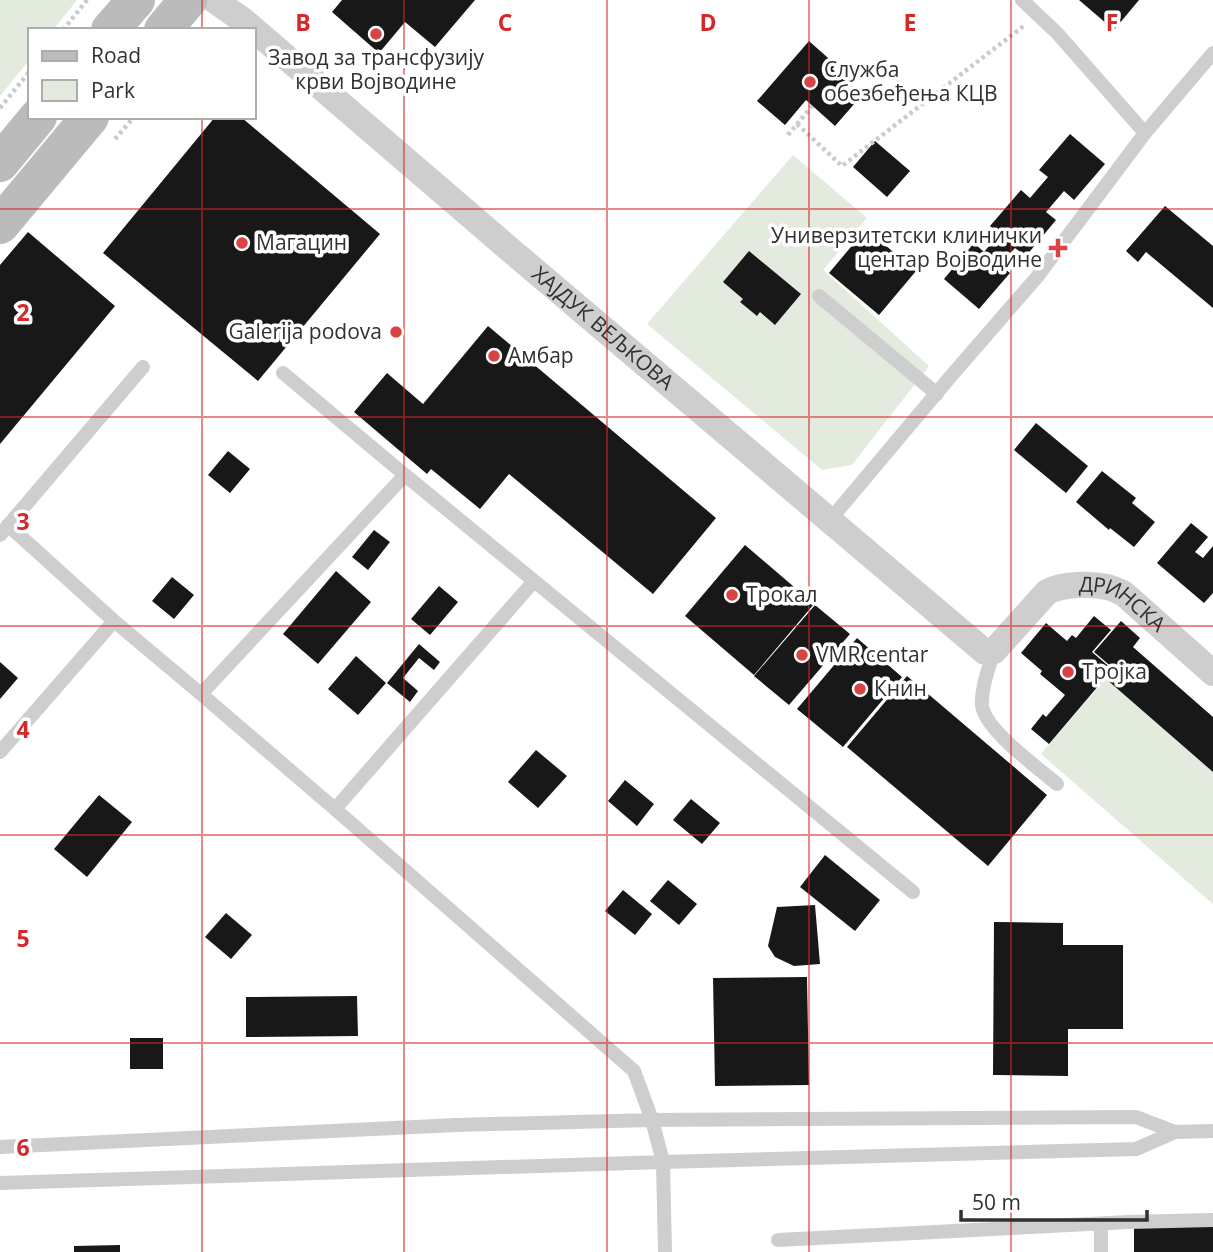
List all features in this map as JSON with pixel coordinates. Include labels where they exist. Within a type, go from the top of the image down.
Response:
[{"type":"street","points":[[112,28],[136,0]]},
{"type":"street","points":[[165,28],[188,0]]},
{"type":"street","name":"ХАЈДУК ВЕЉКОВА","points":[[214,0],[252,28]]},
{"type":"street","name":"ХАЈДУК ВЕЉКОВА","points":[[256,31],[985,652],[994,651]]},
{"type":"street","points":[[0,163],[36,119]]},
{"type":"street","points":[[0,225],[88,119]]},
{"type":"street","name":"ДРИНСКА","points":[[994,651],[1046,592],[1065,586],[1107,587],[1123,593],[1213,673]]},
{"type":"lane","points":[[1022,0],[1057,33],[1145,133]]},
{"type":"lane","points":[[830,520],[1037,278],[1145,133],[1213,53]]},
{"type":"lane","points":[[819,296],[937,394]]},
{"type":"lane","points":[[143,367],[4,530],[335,809],[634,1071],[652,1120],[663,1162],[665,1252]]},
{"type":"lane","points":[[283,373],[913,892]]},
{"type":"lane","points":[[201,694],[405,475]]},
{"type":"lane","points":[[335,809],[534,581]]},
{"type":"lane","points":[[0,752],[114,621]]},
{"type":"lane","points":[[994,651],[984,686],[982,707],[992,727],[1057,784]]},
{"type":"lane","points":[[0,1147],[442,1125],[652,1120],[1136,1117],[1175,1132]]},
{"type":"lane","points":[[0,1183],[1136,1149],[1175,1132],[1213,1131]]},
{"type":"lane","points":[[778,1240],[1213,1220]]},
{"type":"lane","points":[[1101,1224],[1101,1252]]},
{"type":"path","points":[[65,28],[87,0]]},
{"type":"path","points":[[797,124],[842,166],[1038,15]]},
{"type":"path","points":[[0,108],[28,73]]},
{"type":"path","points":[[788,135],[812,106]]},
{"type":"green space","points":[[0,0],[77,0],[55,28],[28,28],[28,61],[0,96]]},
{"type":"green space","points":[[793,155],[867,218],[823,270],[929,366],[852,465],[822,470],[647,324]]},
{"type":"green space","points":[[1106,678],[1213,772],[1213,904],[1041,754]]},
{"type":"building","name":"Завод за трансфузију крви Војводине","points":[[342,0],[475,0],[435,47],[405,22],[379,53],[332,12]]},
{"type":"building","points":[[1079,0],[1139,0],[1114,30]]},
{"type":"building","name":"Служба обезбеђења КЦВ","points":[[809,41],[836,65],[832,69],[862,95],[835,126],[806,100],[785,125],[757,101]]},
{"type":"building","name":"Магацин","points":[[213,119],[243,119],[380,234],[258,381],[103,253]]},
{"type":"building","points":[[1070,134],[1105,164],[1074,200],[1064,191],[1046,212],[1056,220],[1026,256],[1015,248],[1000,265],[1010,273],[979,309],[944,279],[974,243],[984,252],[999,234],[990,226],[1021,190],[1030,198],[1048,177],[1039,170]]},
{"type":"building","points":[[875,141],[910,171],[887,197],[853,167]]},
{"type":"building","points":[[1165,206],[1213,246],[1213,308],[1146,252],[1138,262],[1126,251]]},
{"type":"building","points":[[866,229],[916,271],[879,315],[829,273]]},
{"type":"building","points":[[28,232],[115,306],[0,444],[0,265]]},
{"type":"building","points":[[749,251],[801,294],[775,325],[760,312],[757,316],[740,302],[743,299],[723,282]]},
{"type":"building","points":[[488,326],[716,518],[653,594],[509,474],[480,509],[431,469],[427,474],[354,412],[387,373],[423,404]]},
{"type":"building","points":[[1036,423],[1088,466],[1066,493],[1014,450]]},
{"type":"building","points":[[228,451],[250,469],[230,493],[208,475]]},
{"type":"building","points":[[1102,471],[1136,498],[1132,503],[1155,522],[1134,547],[1076,502]]},
{"type":"building","points":[[1191,523],[1208,537],[1195,552],[1203,558],[1213,546],[1213,593],[1204,603],[1157,563]]},
{"type":"building","points":[[374,530],[390,542],[368,570],[352,557]]},
{"type":"building","points":[[745,545],[814,604],[754,675],[685,616]]},
{"type":"building","points":[[336,571],[371,602],[318,664],[283,634]]},
{"type":"building","points":[[172,577],[194,595],[174,619],[152,601]]},
{"type":"building","points":[[439,586],[458,602],[430,635],[411,619]]},
{"type":"building","name":"VMR centar","points":[[815,605],[850,634],[789,705],[754,676]]},
{"type":"building","points":[[1094,616],[1111,630],[1092,652],[1113,670],[1094,652],[1121,621],[1140,638],[1133,647],[1213,717],[1213,772],[1105,678],[1049,744],[1031,729],[1043,714],[1046,717],[1065,695],[1021,653],[1046,623],[1067,641],[1072,635],[1076,638]]},
{"type":"building","points":[[857,638],[902,677],[843,747],[797,709]]},
{"type":"building","points":[[419,644],[440,662],[434,670],[419,658],[403,678],[418,691],[410,702],[387,683]]},
{"type":"building","points":[[356,656],[386,683],[358,715],[328,689]]},
{"type":"building","points":[[0,662],[18,678],[0,699]]},
{"type":"building","points":[[907,676],[1047,795],[988,866],[847,747]]},
{"type":"building","points":[[536,750],[567,776],[538,808],[508,782]]},
{"type":"building","points":[[625,780],[654,804],[637,826],[608,801]]},
{"type":"building","points":[[99,795],[132,822],[87,877],[54,849]]},
{"type":"building","points":[[691,799],[720,823],[702,844],[673,820]]},
{"type":"building","points":[[825,855],[880,900],[855,931],[800,887]]},
{"type":"building","points":[[668,880],[697,904],[679,925],[650,901]]},
{"type":"building","points":[[623,890],[652,914],[635,935],[605,911]]},
{"type":"building","points":[[815,905],[820,964],[794,966],[775,957],[768,946],[777,907]]},
{"type":"building","points":[[226,913],[252,935],[231,959],[205,937]]},
{"type":"building","points":[[994,922],[1063,923],[1063,945],[1123,945],[1123,1029],[1068,1029],[1068,1076],[993,1075]]},
{"type":"building","points":[[807,977],[809,1085],[715,1086],[713,978]]},
{"type":"building","points":[[357,996],[358,1036],[246,1037],[246,997]]},
{"type":"building","points":[[130,1038],[163,1038],[163,1069],[130,1069]]},
{"type":"building","points":[[1213,1224],[1213,1252],[1134,1252],[1134,1226]]},
{"type":"building","points":[[120,1245],[120,1252],[74,1252],[74,1246]]},
{"type":"place","name":"Завод за трансфузију крви Војводине","points":[[376,34]]},
{"type":"place","name":"Служба обезбеђења КЦВ","points":[[810,82]]},
{"type":"place","name":"Магацин","points":[[242,243]]},
{"type":"place","name":"Универзитетски клинички центар Војводине","points":[[1058,248]]},
{"type":"place","name":"Galerija podova","points":[[396,332]]},
{"type":"place","name":"Амбар","points":[[494,356]]},
{"type":"place","name":"Трокал","points":[[732,595]]},
{"type":"place","name":"VMR centar","points":[[802,655]]},
{"type":"place","name":"Тројка","points":[[1068,672]]},
{"type":"place","name":"Книн","points":[[860,689]]}]
